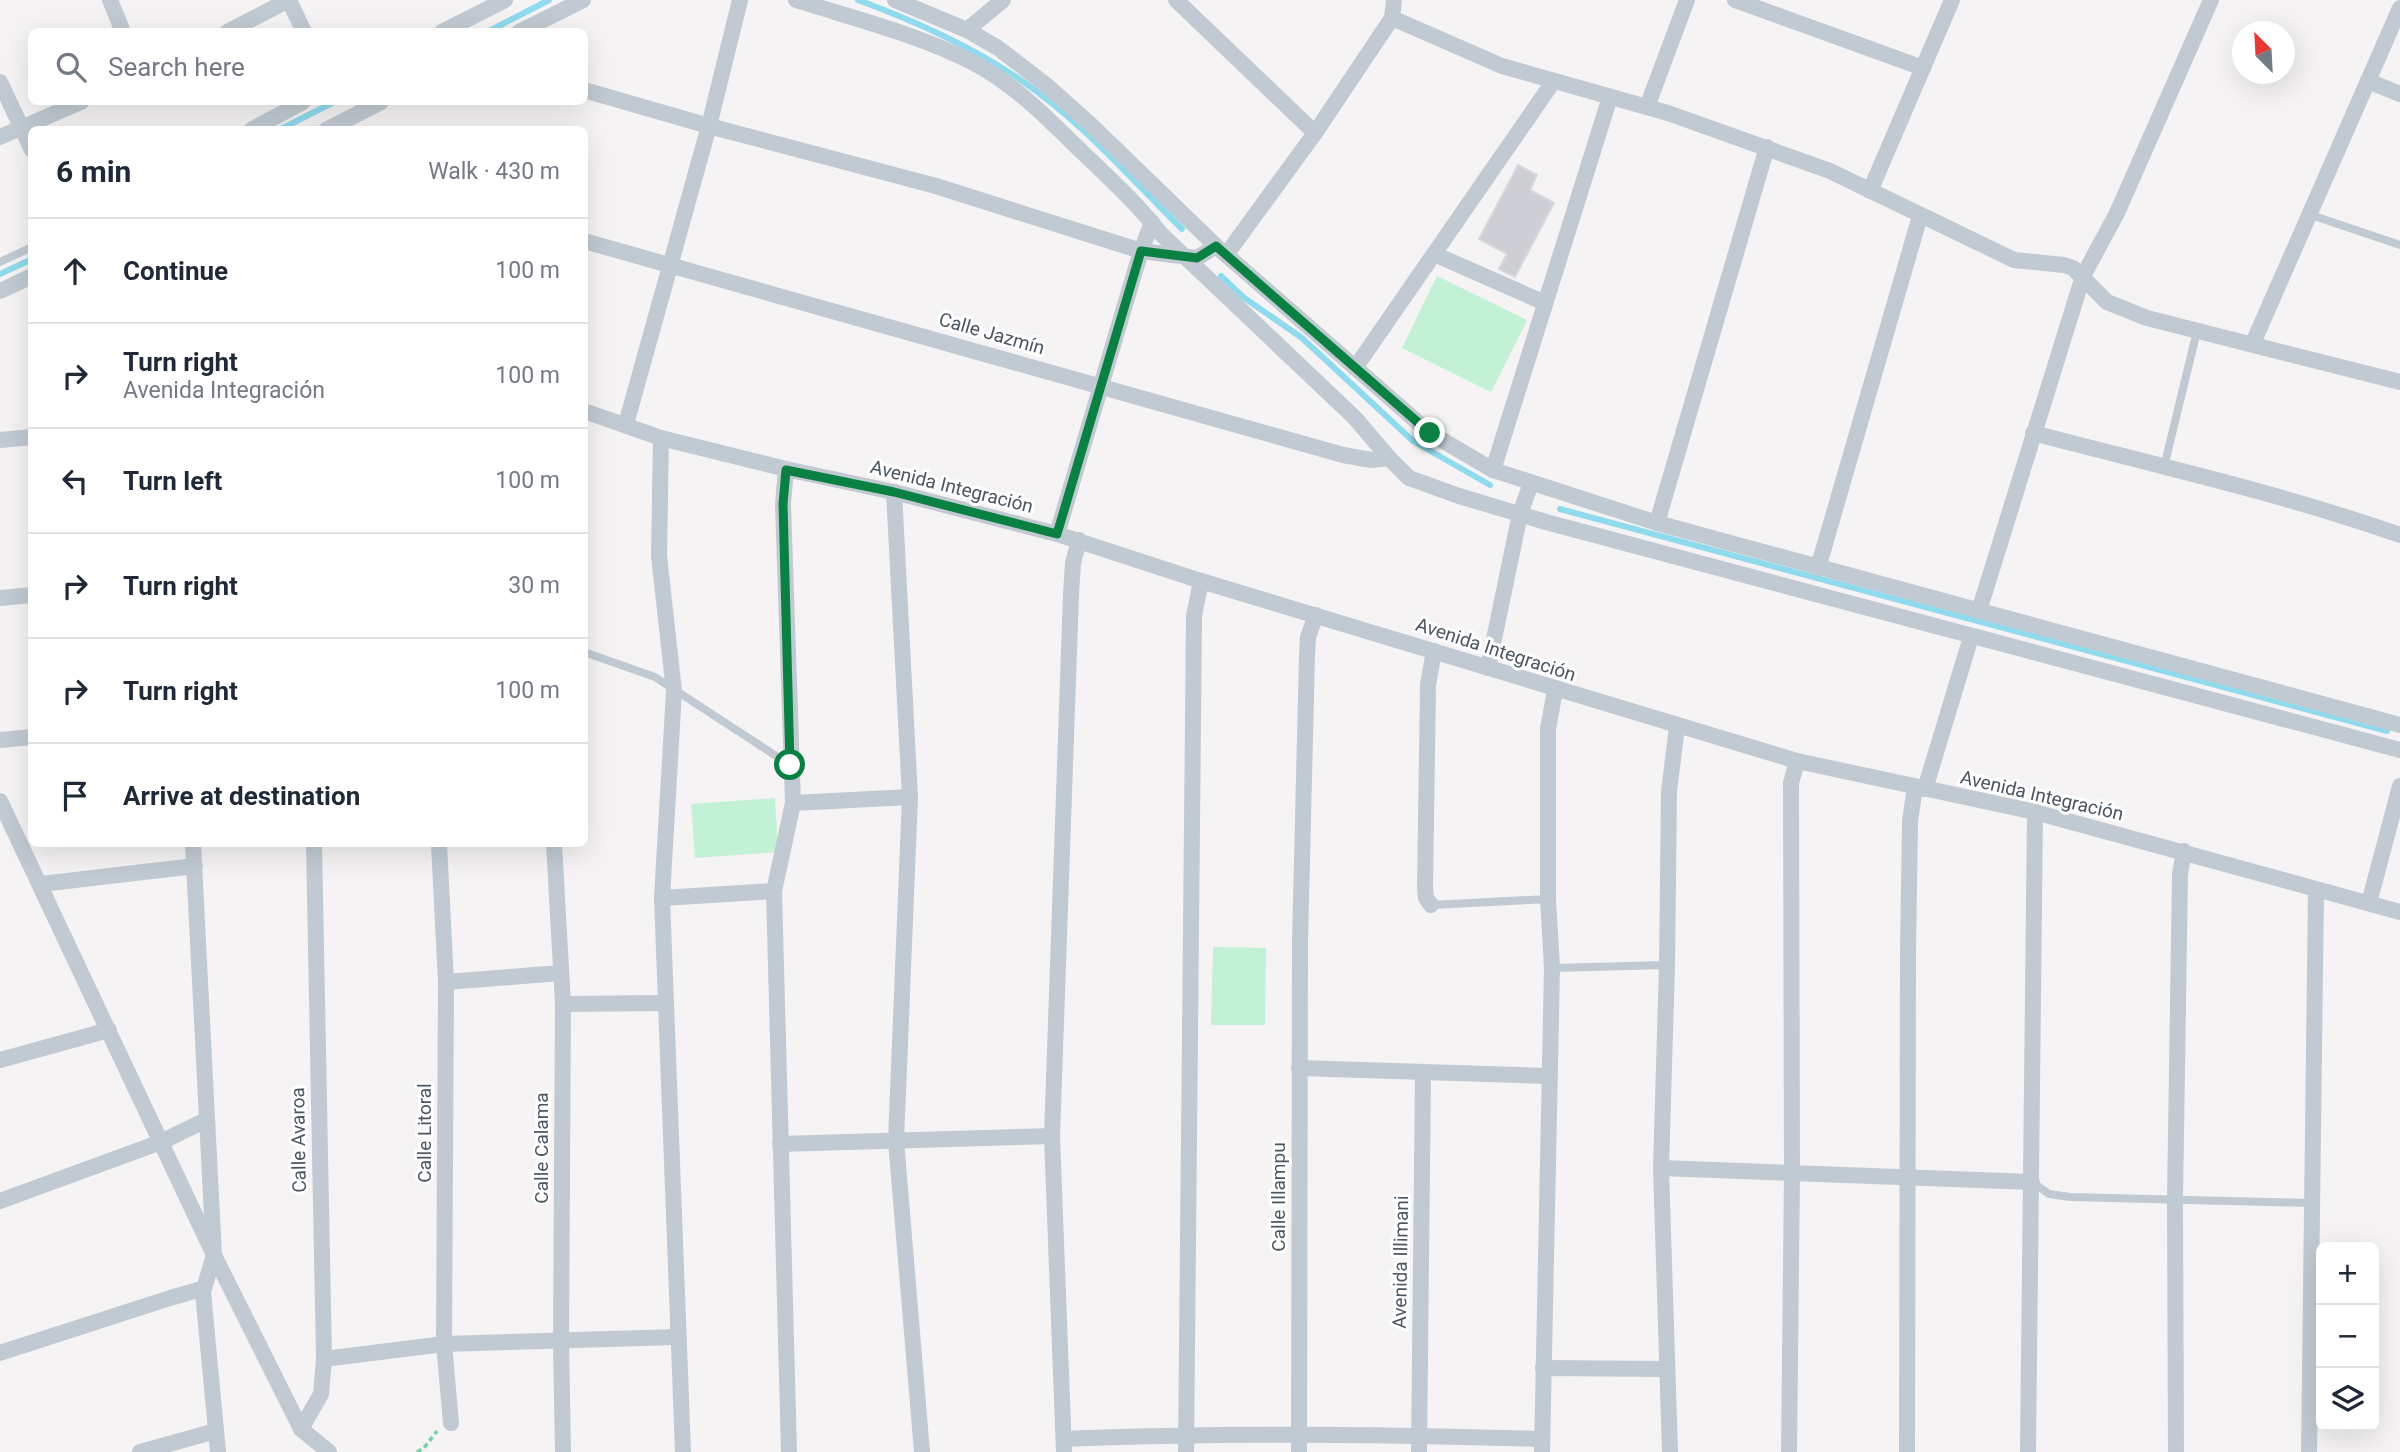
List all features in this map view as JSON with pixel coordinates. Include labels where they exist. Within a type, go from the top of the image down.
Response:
[{"type":"street","points":[[110,0],[121,28]]},
{"type":"street","points":[[235,28],[289,0],[302,28]]},
{"type":"street","points":[[450,28],[505,0]]},
{"type":"street","points":[[527,28],[583,0]]},
{"type":"street","points":[[626,424],[709,126],[740,0]]},
{"type":"street","points":[[796,0],[927,42],[974,63],[1039,111],[1143,210],[1185,257],[1355,418],[1409,478],[1520,514],[2400,750]]},
{"type":"street","points":[[895,0],[967,30],[998,48],[1054,93],[1221,250],[1430,433],[1493,470],[1657,523],[2400,725]]},
{"type":"street","points":[[967,30],[1003,0]]},
{"type":"street","points":[[1176,0],[1315,132]]},
{"type":"street","points":[[588,91],[936,186],[1141,251],[1197,258],[1221,250],[1315,132],[1392,18],[1394,0]]},
{"type":"street","points":[[1647,107],[1687,0]]},
{"type":"street","points":[[1735,0],[1923,68]]},
{"type":"street","points":[[1870,191],[1952,0]]},
{"type":"street","points":[[1979,611],[2083,276],[2118,213],[2211,0]]},
{"type":"street","points":[[2253,343],[2400,8]]},
{"type":"street","points":[[1392,18],[1502,66],[1647,107],[1767,147],[1830,172],[2014,260],[2064,265],[2083,276],[2107,302],[2147,318],[2400,382]]},
{"type":"street","points":[[2368,81],[2400,94]]},
{"type":"street","points":[[0,82],[28,143]]},
{"type":"street","points":[[1354,368],[1553,82]]},
{"type":"street","points":[[1493,470],[1610,97]]},
{"type":"street","points":[[0,137],[74,105]]},
{"type":"street","points":[[258,126],[297,105]]},
{"type":"street","points":[[334,126],[375,105]]},
{"type":"street","points":[[1657,523],[1767,147]]},
{"type":"street","points":[[1818,568],[1920,216]]},
{"type":"street","points":[[1057,534],[1152,222]]},
{"type":"street","name":"Calle Jazmín","points":[[588,242],[1343,456],[1371,460],[1389,458]]},
{"type":"street","points":[[1434,254],[1545,303]]},
{"type":"street","points":[[0,291],[28,278]]},
{"type":"street","name":"Avenida Integración","points":[[588,412],[661,438],[786,470],[894,492],[1079,540],[1201,581],[1555,690],[1797,761],[2035,812],[2400,912]]},
{"type":"street","points":[[2033,433],[2358,520],[2400,535]]},
{"type":"street","points":[[0,440],[28,438]]},
{"type":"street","points":[[661,438],[659,556],[674,691],[662,898],[683,1452]]},
{"type":"street","points":[[786,470],[783,504],[793,803],[774,891],[789,1452]]},
{"type":"street","points":[[1488,668],[1520,514],[1531,483]]},
{"type":"street","points":[[894,492],[910,797],[896,1141],[922,1452]]},
{"type":"street","points":[[1079,540],[1073,564],[1071,594],[1052,1136],[1064,1445],[1186,1434],[1299,1433],[1419,1435],[1542,1445],[1552,968],[1548,899],[1548,729],[1555,690]]},
{"type":"street","points":[[1186,1452],[1194,617],[1201,581]]},
{"type":"street","points":[[0,598],[28,595]]},
{"type":"street","name":"Calle Illampu","points":[[1299,1452],[1300,942],[1307,655],[1308,637],[1316,615]]},
{"type":"street","points":[[1907,1452],[1906,1177],[1910,821],[1972,637]]},
{"type":"street","points":[[1431,905],[1426,898],[1425,888],[1428,685],[1434,651]]},
{"type":"street","points":[[1670,1452],[1661,1168],[1667,965],[1668,791],[1677,727]]},
{"type":"street","points":[[0,740],[28,737]]},
{"type":"street","points":[[1789,1452],[1792,1174],[1791,783],[1797,761]]},
{"type":"street","points":[[2369,903],[2400,786]]},
{"type":"street","points":[[793,803],[910,797]]},
{"type":"street","points":[[0,801],[214,1255],[301,1429],[329,1452]]},
{"type":"street","points":[[2028,1452],[2035,812]]},
{"type":"street","points":[[193,847],[214,1255],[203,1292],[218,1452]]},
{"type":"street","name":"Calle Avaroa","points":[[301,1429],[321,1394],[324,1359],[314,847]]},
{"type":"street","name":"Calle Litoral","points":[[439,847],[446,982],[444,1344],[451,1423]]},
{"type":"street","name":"Calle Calama","points":[[554,847],[563,1004],[563,1452]]},
{"type":"street","points":[[2176,1452],[2175,1199],[2180,874],[2184,851]]},
{"type":"street","points":[[41,884],[195,866]]},
{"type":"street","points":[[2309,1452],[2316,890]]},
{"type":"street","points":[[662,898],[774,891]]},
{"type":"street","points":[[446,982],[561,973]]},
{"type":"street","points":[[563,1004],[665,1003]]},
{"type":"street","points":[[0,1060],[108,1030]]},
{"type":"street","points":[[1300,1068],[1549,1076]]},
{"type":"street","name":"Avenida Illimani","points":[[1419,1452],[1423,1073]]},
{"type":"street","points":[[0,1201],[161,1142],[206,1120]]},
{"type":"street","points":[[779,1144],[1052,1136]]},
{"type":"street","points":[[1661,1168],[2032,1182]]},
{"type":"street","points":[[0,1353],[170,1298],[198,1290],[203,1292]]},
{"type":"street","points":[[324,1359],[444,1344],[678,1337]]},
{"type":"street","points":[[1543,1367],[1667,1369]]},
{"type":"street","points":[[140,1452],[216,1431]]},
{"type":"lane","points":[[2311,215],[2400,244]]},
{"type":"lane","points":[[0,262],[28,249]]},
{"type":"lane","points":[[2164,467],[2197,330]]},
{"type":"lane","points":[[588,653],[655,677],[790,765]]},
{"type":"lane","points":[[1431,905],[1548,899]]},
{"type":"lane","points":[[1552,968],[1667,965]]},
{"type":"lane","points":[[2032,1182],[2049,1194],[2070,1196],[2312,1203]]},
{"type":"path","points":[[417,1452],[424,1448],[440,1429],[451,1423]]},
{"type":"green space","points":[[1437,276],[1527,320],[1491,392],[1402,348]]},
{"type":"green space","points":[[775,798],[778,852],[695,858],[691,804]]},
{"type":"green space","points":[[1213,947],[1266,948],[1265,1025],[1211,1025]]},
{"type":"building","points":[[1518,165],[1537,175],[1530,190],[1554,203],[1515,277],[1499,269],[1507,254],[1479,239]]},
{"type":"waterway","points":[[495,28],[549,0]]},
{"type":"waterway","points":[[858,0],[944,36],[1025,83],[1087,134],[1182,229]]},
{"type":"waterway","points":[[287,126],[328,105]]},
{"type":"waterway","points":[[0,274],[28,261]]},
{"type":"waterway","points":[[1221,276],[1243,297],[1302,338],[1413,441],[1490,485]]},
{"type":"waterway","points":[[1560,509],[2387,731]]},
{"type":"route","points":[[790,765],[783,504],[786,470],[894,492],[1057,534],[1141,251],[1197,258],[1216,246],[1430,433]]}]
